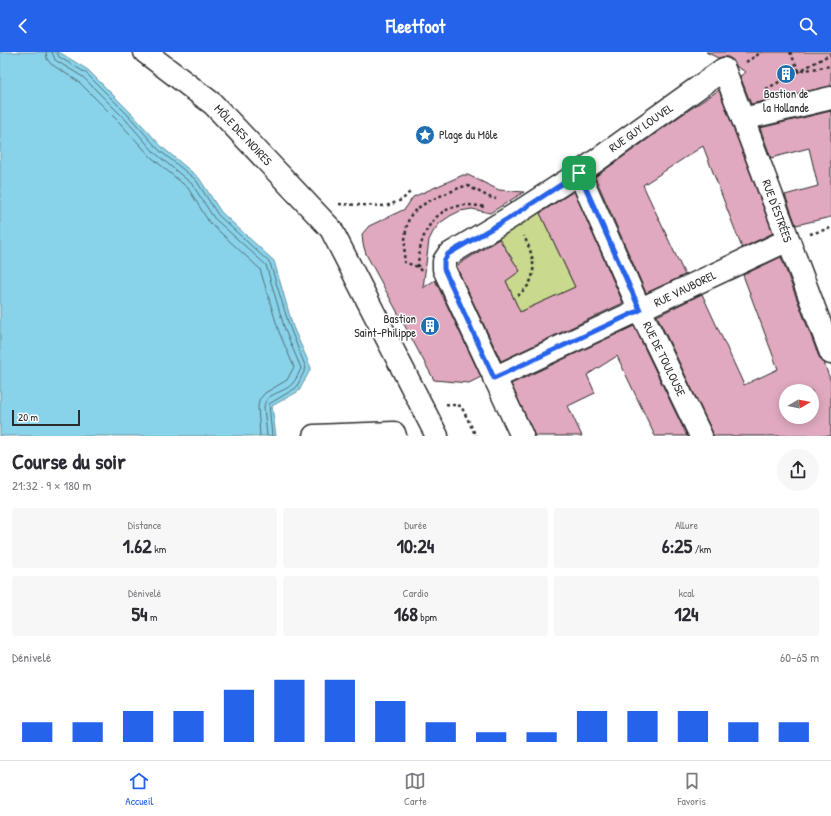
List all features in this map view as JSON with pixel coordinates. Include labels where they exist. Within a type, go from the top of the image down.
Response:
[{"type":"street","name":"MÔLE DES NOIRES","points":[[145,52],[213,104],[331,229],[437,436]]},
{"type":"street","name":"RUE D'ESTRÉES","points":[[724,69],[831,353]]},
{"type":"street","name":"RUE GUY LOUVEL","points":[[494,378],[444,269],[444,261],[448,254],[511,217],[579,173],[724,69]]},
{"type":"street","points":[[743,119],[831,98]]},
{"type":"street","name":"RUE DE TOULOUSE","points":[[579,173],[640,310],[701,436]]},
{"type":"street","name":"RUE VAUBOREL","points":[[494,378],[788,240]]},
{"type":"street","points":[[494,378],[522,436]]},
{"type":"street","points":[[314,436],[394,434],[395,436]]},
{"type":"path","points":[[790,52],[799,71]]},
{"type":"path","points":[[765,90],[831,54]]},
{"type":"path","points":[[799,71],[831,66]]},
{"type":"path","points":[[308,204],[324,203],[386,206],[402,200],[410,192]]},
{"type":"path","points":[[418,267],[419,254],[424,235],[433,220],[447,210],[461,205],[472,204],[490,208]]},
{"type":"path","points":[[518,296],[529,284],[534,268],[526,240]]},
{"type":"path","points":[[419,402],[461,406],[476,436]]},
{"type":"green space","points":[[539,211],[575,287],[520,312],[506,281],[520,271],[499,238]]},
{"type":"water","points":[[0,52],[59,52],[88,70],[131,113],[162,147],[199,178],[221,212],[274,261],[293,327],[311,368],[299,391],[272,406],[276,436],[0,436]]},
{"type":"building","name":"Bastion de la Hollande","points":[[706,52],[831,52],[831,86],[751,104],[740,76],[746,72],[737,67],[733,60],[728,57],[718,58]]},
{"type":"building","points":[[719,90],[773,233],[742,248],[703,146],[643,185],[685,275],[646,293],[595,177]]},
{"type":"building","points":[[831,111],[831,217],[796,225],[785,195],[818,186],[809,148],[771,158],[760,128]]},
{"type":"building","name":"Bastion Saint-Philippe","points":[[463,175],[468,175],[499,190],[524,192],[490,213],[472,209],[460,211],[450,216],[440,223],[429,240],[423,288],[435,280],[481,377],[469,383],[434,380],[366,254],[362,234],[369,226],[405,209],[413,197]]},
{"type":"building","points":[[574,191],[623,303],[501,361],[456,266],[499,239],[520,271],[506,281],[520,312],[575,287],[540,213]]},
{"type":"building","points":[[781,257],[819,357],[824,363],[831,382],[831,436],[713,436],[712,431],[657,316],[702,294],[744,385],[778,369],[743,275]]},
{"type":"building","points":[[634,326],[687,436],[655,436],[617,356],[587,375],[595,393],[568,406],[582,436],[535,436],[511,384]]},
{"type":"place","name":"Bastion de la Hollande","points":[[786,74]]},
{"type":"place","name":"Plage du Môle","points":[[425,135]]},
{"type":"place","name":"Bastion Saint-Philippe","points":[[430,326]]},
{"type":"route","points":[[579,173],[640,310],[494,378],[444,269],[444,261],[448,254],[511,217],[579,173]]}]
